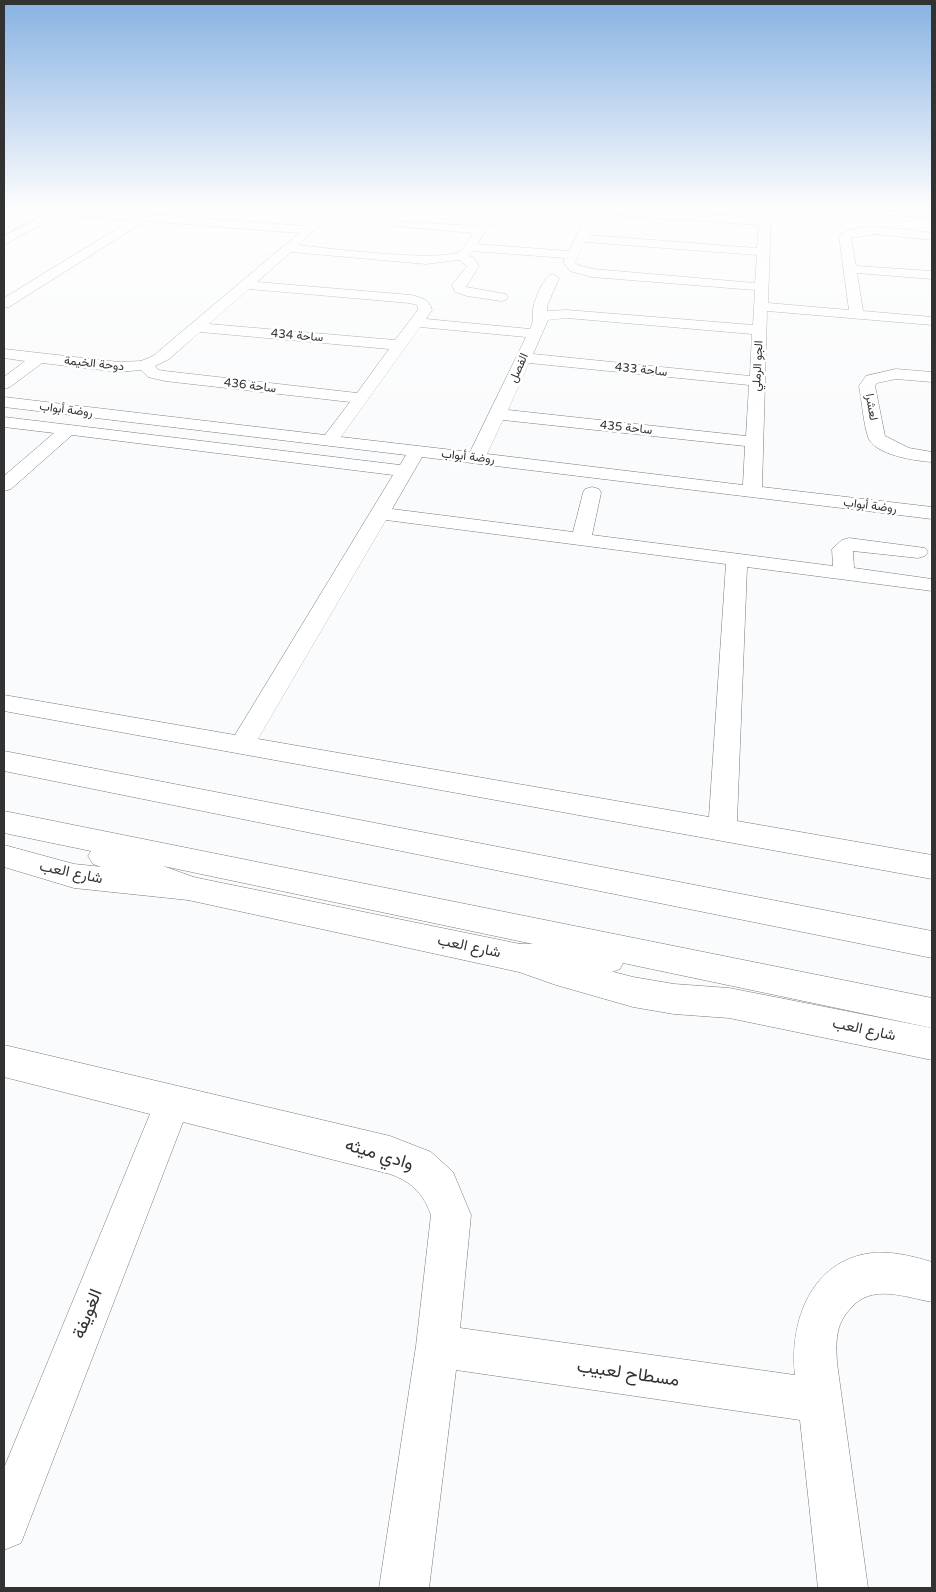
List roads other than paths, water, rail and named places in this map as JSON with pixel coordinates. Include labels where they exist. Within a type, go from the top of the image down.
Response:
[{"type":"street","points":[[4,304],[35,284]]},
{"type":"street","points":[[341,293],[349,284]]},
{"type":"street","points":[[460,284],[460,289],[467,292],[501,297]]},
{"type":"street","name":"الفصل","points":[[477,457],[541,322],[540,306],[550,284]]},
{"type":"street","points":[[643,321],[652,284]]},
{"type":"street","points":[[729,284],[761,287]]},
{"type":"street","points":[[852,284],[857,314]]},
{"type":"street","points":[[245,285],[341,293],[423,303],[425,310],[359,398],[329,442]]},
{"type":"street","name":"دوحة الخيمة","points":[[4,354],[119,367],[144,365],[164,356],[245,285]]},
{"type":"street","name":"الجو الرملي","points":[[752,492],[761,287]]},
{"type":"street","points":[[760,306],[932,321]]},
{"type":"street","points":[[490,329],[498,313]]},
{"type":"street","points":[[541,316],[567,314],[759,330]]},
{"type":"street","points":[[416,322],[535,334]]},
{"type":"street","name":"ساحة 434","points":[[195,327],[399,345]]},
{"type":"street","points":[[4,384],[39,358]]},
{"type":"street","name":"ساحة 433","points":[[524,358],[757,381]]},
{"type":"street","name":"ساحة 436","points":[[144,365],[154,374],[165,376],[359,398]]},
{"type":"street","name":"لعشرا","points":[[932,377],[886,374],[872,379],[867,386],[877,438],[898,451],[932,457]]},
{"type":"street","name":"روضة أبواب","points":[[4,402],[329,442],[477,457],[932,513]]},
{"type":"street","name":"ساحة 435","points":[[498,414],[754,442]]},
{"type":"street","points":[[4,422],[404,471]]},
{"type":"street","points":[[4,485],[68,430]]},
{"type":"street","points":[[242,744],[378,513],[418,451]]},
{"type":"street","points":[[581,539],[592,493]]},
{"type":"street","points":[[378,513],[928,584],[925,549],[849,544],[842,549],[844,573]]},
{"type":"street","points":[[722,830],[737,558]]},
{"type":"street","points":[[4,702],[932,867]]},
{"type":"street","points":[[4,761],[932,945]]},
{"type":"street","points":[[12,823],[188,888]]},
{"type":"street","name":"شارع العب","points":[[12,823],[932,1013]]},
{"type":"street","name":"شارع العب","points":[[4,856],[58,873],[82,878],[188,888],[520,958],[633,992],[674,999],[739,1005],[932,1044]]},
{"type":"street","points":[[520,958],[675,960]]},
{"type":"street","name":"وادي ميثه","points":[[4,1061],[390,1154],[418,1165],[440,1186],[451,1215],[437,1346],[404,1588]]},
{"type":"street","name":"الغويفة","points":[[4,1526],[173,1102]]},
{"type":"street","points":[[843,1588],[815,1363],[816,1334],[823,1308],[838,1289],[858,1277],[882,1272],[932,1282]]},
{"type":"street","name":"مسطاح لعبيب","points":[[437,1346],[819,1401]]}]
